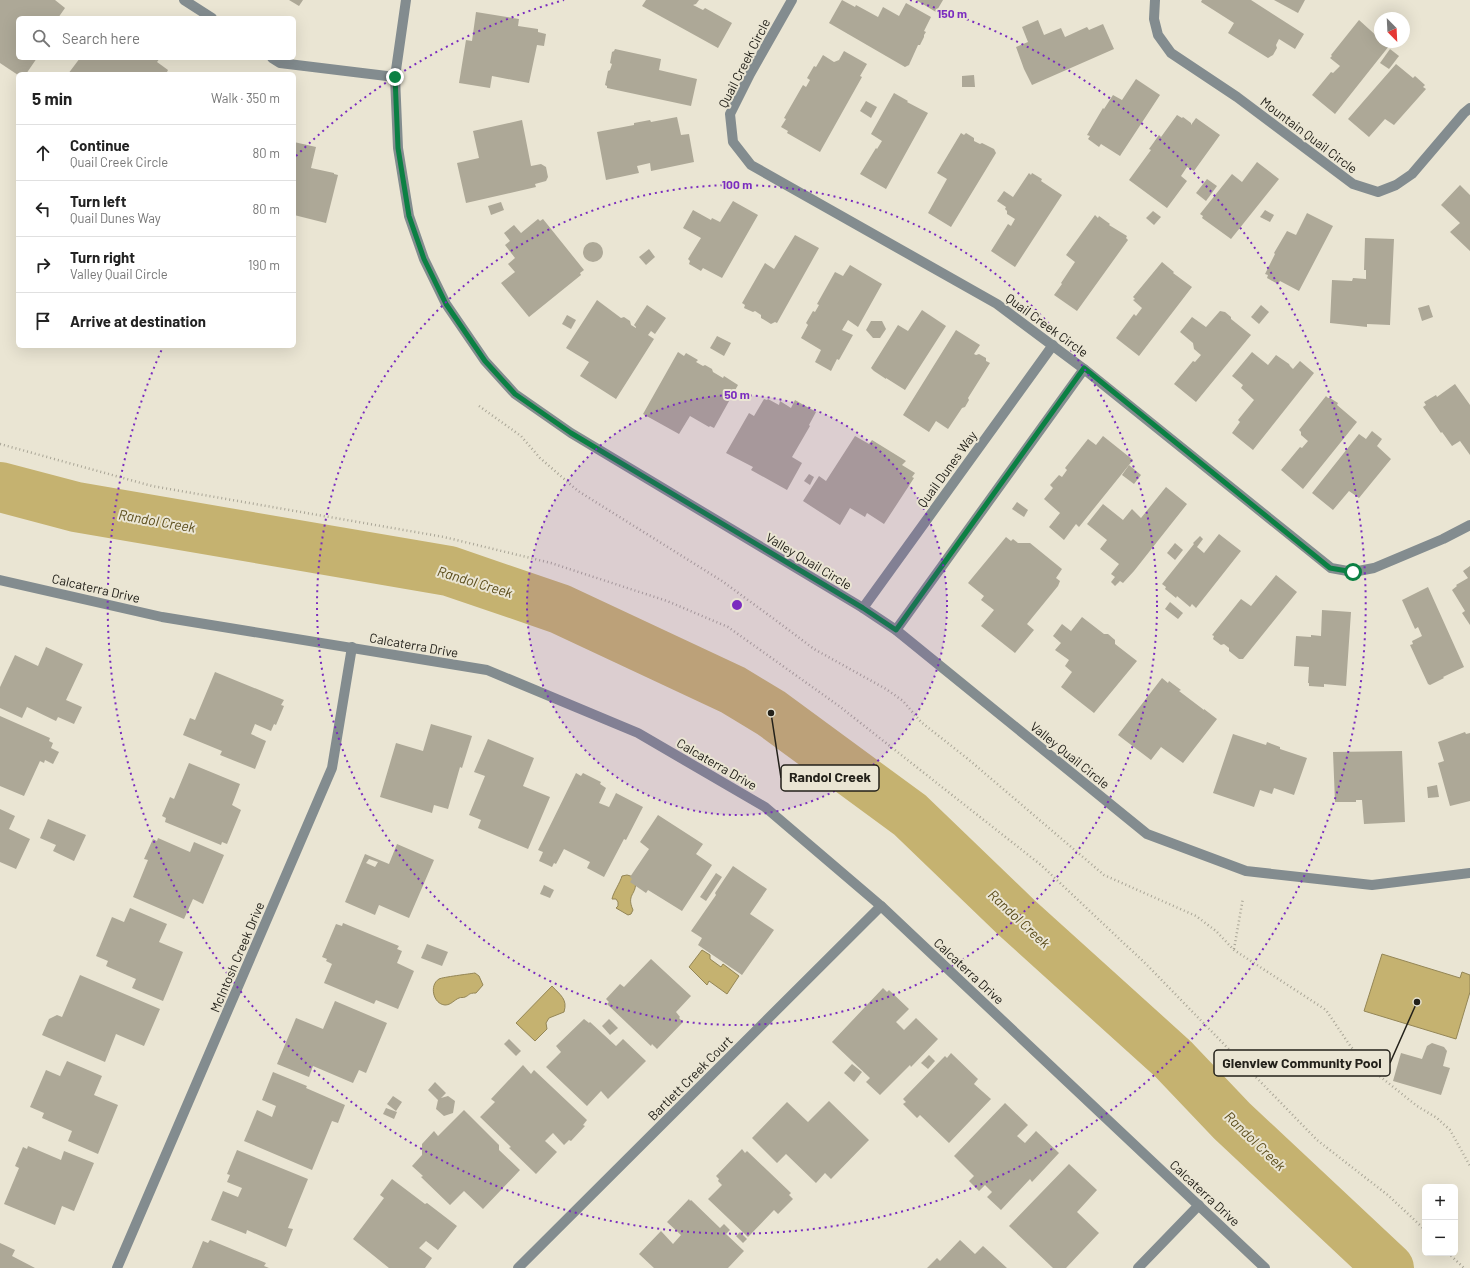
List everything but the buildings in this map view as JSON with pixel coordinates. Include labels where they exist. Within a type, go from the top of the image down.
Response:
[{"type":"street","points":[[184,0],[209,16]]},
{"type":"street","name":"Valley Quail Circle","points":[[406,0],[395,77],[398,148],[409,216],[424,259],[446,304],[485,361],[515,394],[571,433],[863,608],[896,630],[1147,834],[1246,871],[1372,885],[1470,873]]},
{"type":"street","name":"Quail Creek Circle","points":[[792,0],[750,74],[730,114],[733,142],[751,165],[997,304],[1084,368],[1330,568],[1353,572],[1374,568],[1443,539],[1470,525]]},
{"type":"street","name":"Mountain Quail Circle","points":[[1155,0],[1154,20],[1158,35],[1171,53],[1237,97],[1353,184],[1378,192],[1412,174],[1464,113],[1470,108]]},
{"type":"street","points":[[275,60],[280,63],[395,77]]},
{"type":"street","name":"Quail Dunes Way","points":[[863,608],[1053,345]]},
{"type":"street","points":[[896,630],[1084,368]]},
{"type":"street","name":"Calcaterra Drive","points":[[0,580],[162,617],[487,670],[638,733],[764,807],[881,906],[1265,1268]]},
{"type":"street","name":"McIntosh Creek Drive","points":[[117,1268],[332,768],[352,647]]},
{"type":"street","name":"Bartlett Creek Court","points":[[518,1268],[881,906]]},
{"type":"street","points":[[1138,1268],[1199,1205]]},
{"type":"path","points":[[479,406],[521,436],[540,458],[578,491],[722,581],[814,649],[886,689],[903,701],[922,722],[968,759],[1104,875],[1196,916],[1216,931],[1234,950],[1326,1010],[1351,1047],[1378,1074],[1418,1106],[1437,1118],[1450,1130],[1470,1166]]},
{"type":"path","points":[[0,444],[152,486],[444,537],[536,560],[667,601],[728,627],[839,706],[1041,865],[1147,965],[1317,1140],[1389,1196],[1422,1227]]},
{"type":"path","points":[[1234,950],[1243,898]]},
{"type":"path","points":[[1451,1256],[1464,1268]]},
{"type":"shaded area","points":[[627,875],[634,877],[635,883],[634,891],[631,896],[633,910],[631,914],[628,915],[616,908],[618,906],[618,902],[616,899],[612,899],[622,876]]},
{"type":"shaded area","points":[[702,950],[710,955],[710,959],[721,967],[723,964],[739,976],[727,994],[709,981],[707,985],[689,967]]},
{"type":"shaded area","points":[[1382,954],[1460,978],[1462,972],[1470,975],[1470,992],[1456,1039],[1364,1011]]},
{"type":"shaded area","points":[[475,973],[479,976],[483,985],[476,993],[459,998],[447,1005],[441,1004],[435,998],[433,990],[434,985],[439,979]]},
{"type":"shaded area","points":[[552,986],[564,1000],[564,1012],[549,1018],[546,1023],[547,1029],[535,1041],[516,1023]]},
{"type":"waterway","name":"Randol Creek","points":[[0,487],[76,507],[449,571],[560,609],[733,690],[771,713],[910,815],[1017,918],[1173,1059],[1232,1121],[1389,1268]]},
{"type":"place","name":"Randol Creek","points":[[771,713]]},
{"type":"place","name":"Glenview Community Pool","points":[[1417,1002]]},
{"type":"route","points":[[395,77],[398,148],[409,216],[424,259],[446,304],[485,361],[515,394],[571,433],[863,608],[896,630],[1084,368],[1330,568],[1353,572]]}]
